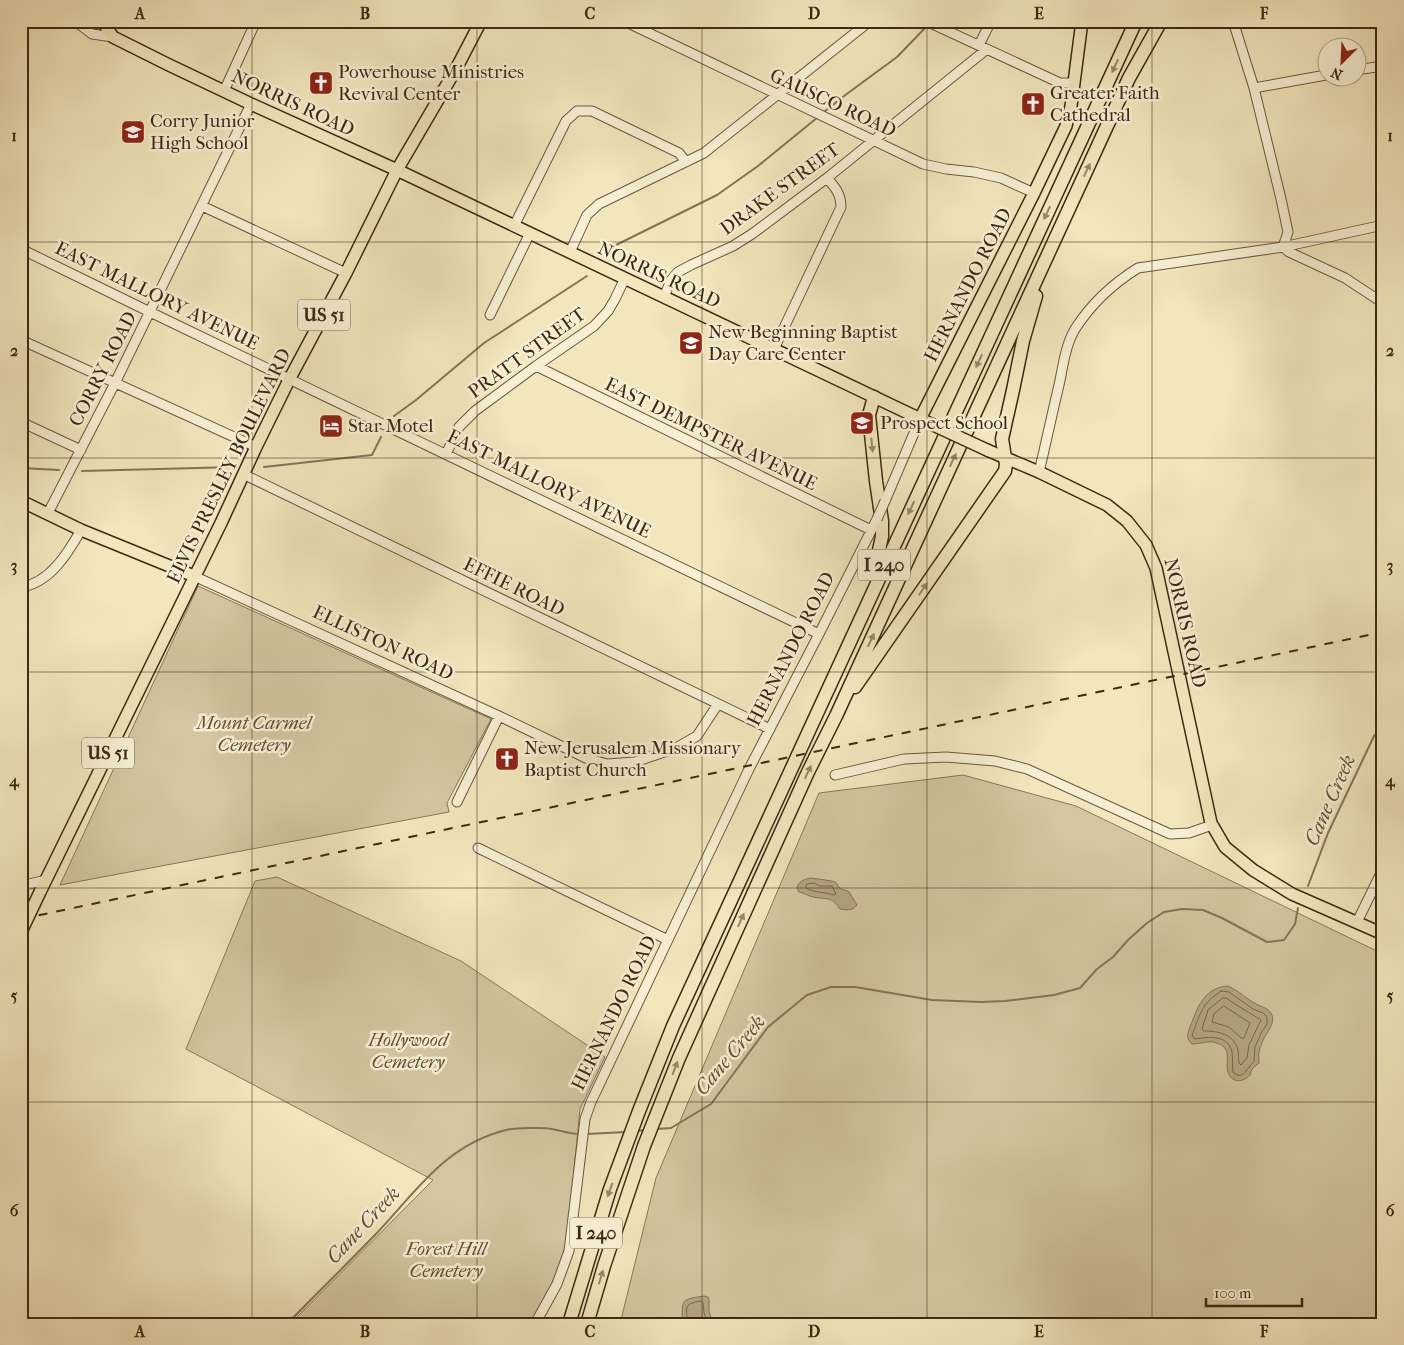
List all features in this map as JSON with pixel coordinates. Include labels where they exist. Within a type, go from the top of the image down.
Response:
[{"type":"highway","name":"I 240","points":[[569,1324],[600,1218],[639,1111],[673,1026],[1136,21]]},
{"type":"highway","name":"I 240","points":[[587,1324],[618,1222],[644,1146],[704,1000],[1129,78],[1161,21]]},
{"type":"highway","points":[[836,716],[1005,471],[1006,464],[1002,440],[1023,341],[1046,258]]},
{"type":"highway","points":[[867,603],[882,536],[882,521],[869,415],[874,397]]},
{"type":"main road","name":"NORRIS ROAD","points":[[102,21],[113,37],[251,104],[397,170],[920,419],[1039,472],[1107,505],[1128,521],[1146,545],[1156,568],[1212,825],[1225,847],[1253,870],[1292,894],[1357,922]]},
{"type":"main road","name":"ELVIS PRESLEY BOULEVARD","points":[[21,932],[221,523],[256,447],[397,170],[456,69],[481,21]]},
{"type":"main road","name":"HERNANDO ROAD","points":[[920,419],[1066,126],[1071,106],[1082,21]]},
{"type":"main road","name":"ELLISTON ROAD","points":[[21,501],[81,530],[194,576]]},
{"type":"main road","points":[[1357,922],[1383,934]]},
{"type":"street","name":"NORRIS ROAD","points":[[75,21],[92,34],[113,37]]},
{"type":"street","points":[[224,90],[256,21]]},
{"type":"street","name":"GAUSCO ROAD","points":[[624,21],[923,164],[1001,178],[1034,193]]},
{"type":"street","points":[[570,252],[587,215],[599,204],[704,153],[870,21]]},
{"type":"street","points":[[983,47],[991,21]]},
{"type":"street","points":[[1233,21],[1254,88],[1281,199],[1288,232],[1283,247]]},
{"type":"street","points":[[929,23],[1060,83],[1074,83]]},
{"type":"street","name":"DRAKE STREET","points":[[664,296],[671,280],[678,272],[732,246],[752,234],[873,140],[983,47]]},
{"type":"street","points":[[1366,69],[1383,66]]},
{"type":"street","points":[[1254,88],[1316,77]]},
{"type":"street","name":"CORRY ROAD","points":[[48,513],[115,384],[251,104]]},
{"type":"street","points":[[514,226],[566,121],[577,111],[592,111],[679,152],[686,162]]},
{"type":"street","points":[[774,349],[841,207],[841,199],[838,192],[826,178]]},
{"type":"street","points":[[202,206],[346,273]]},
{"type":"street","points":[[1039,472],[1066,351],[1075,330],[1109,289],[1124,277],[1138,268],[1283,247],[1383,225]]},
{"type":"street","points":[[490,315],[530,233]]},
{"type":"street","points":[[1283,247],[1289,252],[1345,278],[1383,303]]},
{"type":"street","name":"EAST MALLORY AVENUE","points":[[21,249],[819,634]]},
{"type":"street","name":"PRATT STREET","points":[[446,454],[460,427],[475,411],[594,326],[612,305],[626,278]]},
{"type":"street","points":[[21,340],[256,447]]},
{"type":"street","name":"EAST DEMPSTER AVENUE","points":[[536,366],[871,530]]},
{"type":"street","name":"HERNANDO ROAD","points":[[535,1324],[557,1284],[569,1251],[584,1119],[594,1095],[749,769],[877,519],[920,419]]},
{"type":"street","points":[[21,422],[81,450]]},
{"type":"street","name":"EFFIE ROAD","points":[[243,474],[770,729]]},
{"type":"street","points":[[21,587],[28,586],[46,577],[60,561],[81,530]]},
{"type":"street","name":"ELLISTON ROAD","points":[[194,576],[586,758],[607,764],[635,762],[676,748],[697,736],[718,704]]},
{"type":"street","points":[[457,802],[499,716]]},
{"type":"street","points":[[835,775],[904,759],[946,757],[995,761],[1027,769],[1170,834],[1189,833],[1212,825]]},
{"type":"street","points":[[478,848],[668,940]]},
{"type":"street","points":[[1357,922],[1383,868]]},
{"type":"street","points":[[21,886],[46,880]]},
{"type":"green space","name":"Mount Carmel Cemetery","points":[[198,586],[491,719],[447,803],[449,812],[60,885]]},
{"type":"green space","points":[[963,775],[1076,806],[1383,954],[1383,1324],[620,1324],[656,1178],[819,793]]},
{"type":"green space","name":"Hollywood Cemetery","points":[[277,877],[461,961],[605,1057],[580,1109],[566,1251],[548,1293],[531,1324],[290,1324],[433,1180],[186,1049],[255,881]]},
{"type":"water","points":[[810,878],[835,882],[841,889],[849,892],[857,905],[852,909],[840,909],[833,901],[799,892],[797,888],[799,884],[803,880]]},
{"type":"water","points":[[1227,986],[1267,1009],[1273,1018],[1259,1050],[1259,1063],[1252,1069],[1247,1078],[1237,1081],[1228,1072],[1227,1053],[1223,1046],[1213,1042],[1192,1044],[1188,1039],[1194,1016],[1204,998],[1214,990]]},
{"type":"water","points":[[704,1296],[708,1297],[709,1312],[714,1324],[681,1324],[685,1301]]},
{"type":"waterway","points":[[824,112],[897,57],[927,26]]},
{"type":"waterway","points":[[606,255],[614,246],[717,195],[758,166],[818,117]]},
{"type":"waterway","points":[[394,416],[484,343],[587,276]]},
{"type":"waterway","points":[[264,467],[372,455],[381,437]]},
{"type":"waterway","points":[[82,471],[236,467]]},
{"type":"waterway","points":[[21,468],[59,470]]},
{"type":"waterway","name":"Cane Creek","points":[[1308,886],[1328,833],[1374,736],[1383,727]]},
{"type":"waterway","name":"Cane Creek","points":[[656,1129],[671,1128],[711,1104],[768,1027],[807,995],[831,987],[855,987],[932,1000],[981,1002],[1054,995],[1080,988],[1128,940],[1147,923],[1164,912],[1182,909],[1203,910],[1267,942],[1284,940],[1295,924],[1298,908]]},
{"type":"waterway","name":"Cane Creek","points":[[287,1324],[375,1235],[433,1172],[466,1147],[485,1137],[510,1129],[548,1128],[581,1134]]},
{"type":"waterway","name":"Cane Creek","points":[[636,1131],[646,1130]]},
{"type":"waterway","name":"Cane Creek","points":[[586,1134],[626,1132]]},
{"type":"railway","points":[[21,919],[1383,632]]},
{"type":"place","name":"Powerhouse Ministries Revival Center","points":[[321,83]]},
{"type":"place","name":"Greater Faith Cathedral","points":[[1033,104]]},
{"type":"place","name":"Corry Junior High School","points":[[133,132]]},
{"type":"place","name":"New Beginning Baptist Day Care Center","points":[[691,343]]},
{"type":"place","name":"Prospect School","points":[[862,423]]},
{"type":"place","name":"Star Motel","points":[[331,426]]},
{"type":"place","name":"New Jerusalem Missionary Baptist Church","points":[[507,759]]},
{"type":"park label","name":"Forest Hill Cemetery","points":[[446,1260]]}]
